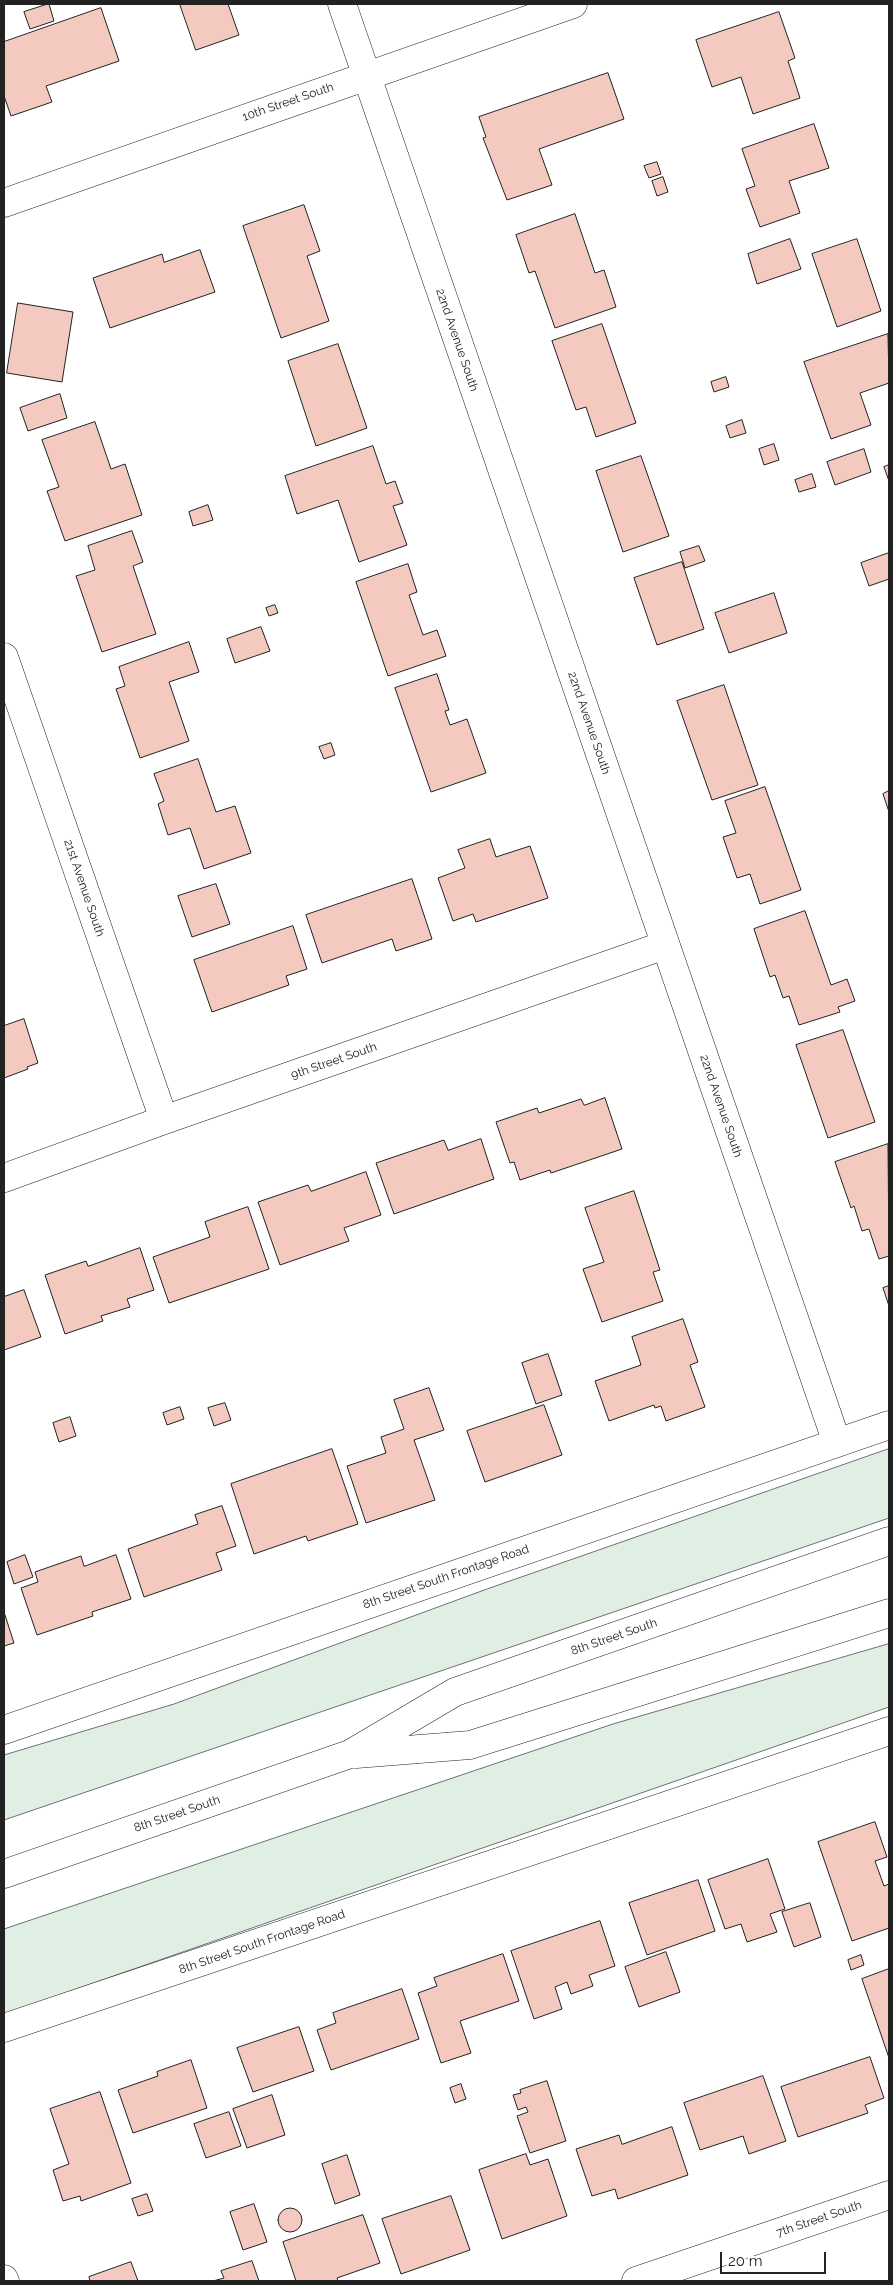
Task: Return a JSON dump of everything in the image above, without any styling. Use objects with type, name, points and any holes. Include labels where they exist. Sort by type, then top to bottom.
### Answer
[{"type":"street","name":"22nd Avenue South","points":[[342,4],[837,1443]]},
{"type":"street","name":"10th Street South","points":[[4,202],[573,4]]},
{"type":"street","name":"21st Avenue South","points":[[4,657],[164,1120]]},
{"type":"street","name":"9th Street South","points":[[4,1178],[164,1120],[665,945]]},
{"type":"street","name":"8th Street South Frontage Road","points":[[4,1730],[889,1425]]},
{"type":"street","name":"8th Street South","points":[[4,1874],[350,1754],[456,1692],[889,1541]]},
{"type":"street","name":"8th Street South","points":[[350,1754],[470,1745],[889,1613]]},
{"type":"street","name":"8th Street South Frontage Road","points":[[4,2028],[889,1731]]},
{"type":"street","name":"7th Street South","points":[[636,2281],[889,2195]]},
{"type":"green space","points":[[889,1449],[889,1518],[4,1820],[4,1755],[174,1704],[487,1589]]},
{"type":"green space","points":[[889,1644],[889,1707],[4,2014],[4,1929],[613,1724]]},
{"type":"building","points":[[49,4],[54,21],[30,29],[24,12]]},
{"type":"building","points":[[180,4],[228,4],[239,35],[196,50]]},
{"type":"building","points":[[101,8],[119,61],[46,86],[52,102],[11,116],[4,96],[4,42]]},
{"type":"building","points":[[779,12],[795,58],[788,61],[800,98],[753,114],[741,77],[712,87],[696,40]]},
{"type":"building","points":[[608,73],[624,119],[539,149],[552,185],[507,200],[483,138],[486,137],[479,117]]},
{"type":"building","points":[[814,124],[829,168],[789,181],[800,213],[760,227],[746,189],[755,186],[742,149]]},
{"type":"building","points":[[657,162],[661,174],[649,178],[644,166]]},
{"type":"building","points":[[663,177],[668,192],[657,196],[652,181]]},
{"type":"building","points":[[304,205],[320,251],[307,256],[329,321],[281,338],[243,226]]},
{"type":"building","points":[[575,214],[595,273],[604,270],[616,307],[555,328],[535,271],[529,273],[516,235]]},
{"type":"building","points":[[790,239],[801,269],[757,284],[748,254]]},
{"type":"building","points":[[857,239],[881,311],[837,327],[812,254]]},
{"type":"building","points":[[200,250],[215,292],[110,328],[93,278],[162,254],[164,262]]},
{"type":"building","points":[[18,303],[73,312],[62,382],[7,373]]},
{"type":"building","points":[[602,324],[636,423],[596,437],[586,407],[576,410],[552,341]]},
{"type":"building","points":[[888,334],[889,383],[860,393],[871,425],[831,439],[804,362]]},
{"type":"building","points":[[338,344],[367,428],[316,446],[288,361]]},
{"type":"building","points":[[726,377],[729,387],[714,392],[711,382]]},
{"type":"building","points":[[60,394],[67,418],[28,431],[20,408]]},
{"type":"building","points":[[742,420],[746,433],[730,438],[726,426]]},
{"type":"building","points":[[95,422],[111,469],[125,464],[142,515],[65,541],[47,491],[59,487],[42,440]]},
{"type":"building","points":[[774,444],[779,460],[764,465],[759,449]]},
{"type":"building","points":[[373,446],[386,484],[395,481],[403,503],[393,506],[407,545],[359,562],[338,500],[297,514],[285,476]]},
{"type":"building","points":[[864,449],[871,472],[835,485],[827,462]]},
{"type":"building","points":[[641,456],[669,536],[623,552],[596,471]]},
{"type":"building","points":[[889,465],[889,481],[884,467]]},
{"type":"building","points":[[812,474],[816,487],[799,492],[795,480]]},
{"type":"building","points":[[208,505],[213,520],[193,526],[189,512]]},
{"type":"building","points":[[132,531],[143,562],[133,566],[156,634],[102,652],[76,576],[95,570],[88,546]]},
{"type":"building","points":[[699,546],[705,561],[685,568],[680,552]]},
{"type":"building","points":[[889,553],[889,579],[869,586],[861,563]]},
{"type":"building","points":[[682,562],[704,629],[657,645],[634,578]]},
{"type":"building","points":[[408,564],[417,592],[409,595],[423,635],[437,630],[446,656],[388,676],[356,582]]},
{"type":"building","points":[[774,593],[787,633],[729,653],[715,613]]},
{"type":"building","points":[[275,605],[278,613],[269,616],[266,608]]},
{"type":"building","points":[[261,627],[270,651],[235,663],[227,639]]},
{"type":"building","points":[[189,642],[199,672],[169,682],[189,741],[140,758],[116,689],[125,686],[119,667]]},
{"type":"building","points":[[437,674],[449,710],[445,711],[450,725],[467,719],[486,773],[431,792],[395,688]]},
{"type":"building","points":[[724,685],[758,785],[712,800],[677,701]]},
{"type":"building","points":[[331,743],[335,755],[324,759],[319,747]]},
{"type":"building","points":[[198,759],[216,812],[235,806],[251,853],[204,869],[190,828],[168,835],[158,804],[164,801],[154,774]]},
{"type":"building","points":[[765,787],[801,890],[760,904],[750,874],[737,878],[723,837],[736,833],[725,801]]},
{"type":"building","points":[[889,791],[889,812],[883,794]]},
{"type":"building","points":[[490,839],[496,857],[530,846],[548,898],[476,922],[473,914],[453,921],[438,878],[465,868],[458,850]]},
{"type":"building","points":[[412,879],[432,939],[396,951],[392,939],[322,963],[306,915]]},
{"type":"building","points":[[216,884],[230,924],[192,937],[178,896]]},
{"type":"building","points":[[805,911],[831,985],[847,979],[855,1001],[838,1007],[840,1012],[799,1025],[789,996],[783,998],[775,975],[770,977],[754,929]]},
{"type":"building","points":[[293,926],[307,969],[286,976],[289,985],[212,1012],[194,960]]},
{"type":"building","points":[[24,1019],[38,1063],[4,1078],[4,1026]]},
{"type":"building","points":[[843,1030],[875,1122],[828,1138],[796,1045]]},
{"type":"building","points":[[605,1098],[622,1149],[551,1173],[550,1170],[520,1180],[514,1162],[510,1163],[496,1122],[537,1108],[539,1113],[581,1099],[584,1105]]},
{"type":"building","points":[[481,1139],[494,1179],[394,1214],[376,1163],[444,1140],[448,1150]]},
{"type":"building","points":[[888,1144],[889,1256],[879,1259],[869,1229],[862,1231],[854,1206],[851,1208],[835,1162]]},
{"type":"building","points":[[366,1172],[381,1215],[344,1228],[349,1241],[280,1265],[258,1202],[308,1185],[311,1191]]},
{"type":"building","points":[[634,1191],[660,1270],[653,1272],[663,1301],[602,1322],[583,1269],[604,1262],[585,1208]]},
{"type":"building","points":[[248,1207],[269,1269],[169,1303],[153,1257],[210,1237],[205,1222]]},
{"type":"building","points":[[140,1248],[154,1290],[127,1299],[130,1307],[101,1316],[103,1321],[65,1334],[45,1275],[86,1261],[88,1266]]},
{"type":"building","points":[[889,1286],[889,1306],[883,1288]]},
{"type":"building","points":[[24,1290],[41,1337],[4,1350],[4,1297]]},
{"type":"building","points":[[683,1319],[698,1362],[690,1365],[705,1407],[666,1421],[661,1406],[655,1408],[654,1405],[609,1421],[595,1381],[641,1365],[632,1337]]},
{"type":"building","points":[[548,1354],[562,1395],[536,1404],[522,1363]]},
{"type":"building","points":[[429,1388],[444,1430],[414,1440],[435,1500],[366,1523],[347,1466],[386,1453],[381,1437],[404,1429],[394,1400]]},
{"type":"building","points":[[225,1403],[231,1420],[214,1426],[208,1408]]},
{"type":"building","points":[[544,1405],[562,1455],[485,1482],[467,1431]]},
{"type":"building","points":[[180,1407],[184,1419],[167,1425],[163,1413]]},
{"type":"building","points":[[70,1417],[76,1436],[59,1442],[53,1423]]},
{"type":"building","points":[[332,1449],[358,1524],[308,1541],[306,1536],[254,1554],[231,1484]]},
{"type":"building","points":[[222,1506],[236,1546],[216,1553],[222,1570],[144,1597],[128,1549],[198,1524],[195,1515]]},
{"type":"building","points":[[25,1555],[33,1577],[14,1584],[7,1562]]},
{"type":"building","points":[[116,1555],[131,1599],[92,1612],[93,1616],[37,1635],[21,1588],[38,1582],[35,1572],[81,1556],[84,1566]]},
{"type":"building","points":[[4,1612],[14,1643],[4,1646]]},
{"type":"building","points":[[875,1822],[887,1857],[875,1861],[884,1886],[889,1884],[889,1928],[852,1941],[818,1842]]},
{"type":"building","points":[[768,1859],[785,1909],[770,1914],[777,1932],[747,1942],[741,1924],[725,1929],[708,1880]]},
{"type":"building","points":[[698,1880],[715,1931],[647,1955],[629,1903]]},
{"type":"building","points":[[810,1903],[821,1937],[794,1947],[782,1912]]},
{"type":"building","points":[[600,1921],[615,1966],[589,1975],[593,1986],[571,1994],[567,1982],[555,1987],[562,2009],[534,2019],[511,1951]]},
{"type":"building","points":[[666,1952],[680,1992],[639,2007],[625,1967]]},
{"type":"building","points":[[503,1954],[519,2001],[460,2021],[471,2053],[441,2063],[418,1993],[437,1986],[434,1978]]},
{"type":"building","points":[[861,1955],[864,1965],[851,1970],[848,1960]]},
{"type":"building","points":[[889,1969],[889,2058],[862,1979]]},
{"type":"building","points":[[402,1989],[419,2039],[331,2070],[317,2030],[336,2023],[333,2013]]},
{"type":"building","points":[[299,2027],[314,2071],[253,2092],[237,2048]]},
{"type":"building","points":[[870,2057],[884,2098],[865,2105],[868,2113],[798,2137],[781,2087]]},
{"type":"building","points":[[191,2060],[207,2108],[133,2133],[118,2090],[158,2076],[157,2072]]},
{"type":"building","points":[[763,2076],[786,2141],[749,2154],[743,2136],[700,2150],[684,2103]]},
{"type":"building","points":[[547,2081],[566,2141],[530,2153],[517,2116],[528,2112],[526,2107],[518,2110],[513,2095],[521,2093],[520,2090]]},
{"type":"building","points":[[461,2084],[466,2099],[455,2103],[450,2088]]},
{"type":"building","points":[[100,2092],[131,2183],[81,2201],[80,2196],[63,2201],[53,2170],[69,2164],[50,2109]]},
{"type":"building","points":[[272,2095],[285,2135],[247,2148],[233,2109]]},
{"type":"building","points":[[229,2112],[241,2146],[206,2158],[194,2124]]},
{"type":"building","points":[[672,2127],[688,2175],[618,2199],[615,2189],[592,2196],[576,2149],[619,2135],[622,2144]]},
{"type":"building","points":[[526,2154],[530,2165],[548,2159],[567,2216],[502,2239],[479,2170]]},
{"type":"building","points":[[347,2155],[360,2195],[335,2204],[322,2164]]},
{"type":"building","points":[[147,2194],[153,2211],[138,2216],[132,2199]]},
{"type":"building","points":[[451,2196],[470,2250],[401,2274],[382,2219]]},
{"type":"building","points":[[254,2204],[267,2242],[243,2250],[230,2212]]},
{"type":"building","points":[[290,2208],[298,2212],[302,2220],[298,2228],[290,2232],[282,2228],[278,2220],[282,2212]]},
{"type":"building","points":[[363,2215],[380,2263],[337,2278],[338,2281],[296,2281],[283,2242]]},
{"type":"building","points":[[252,2261],[259,2281],[213,2281],[224,2278],[221,2271]]},
{"type":"building","points":[[131,2262],[138,2281],[90,2281],[89,2277]]}]
